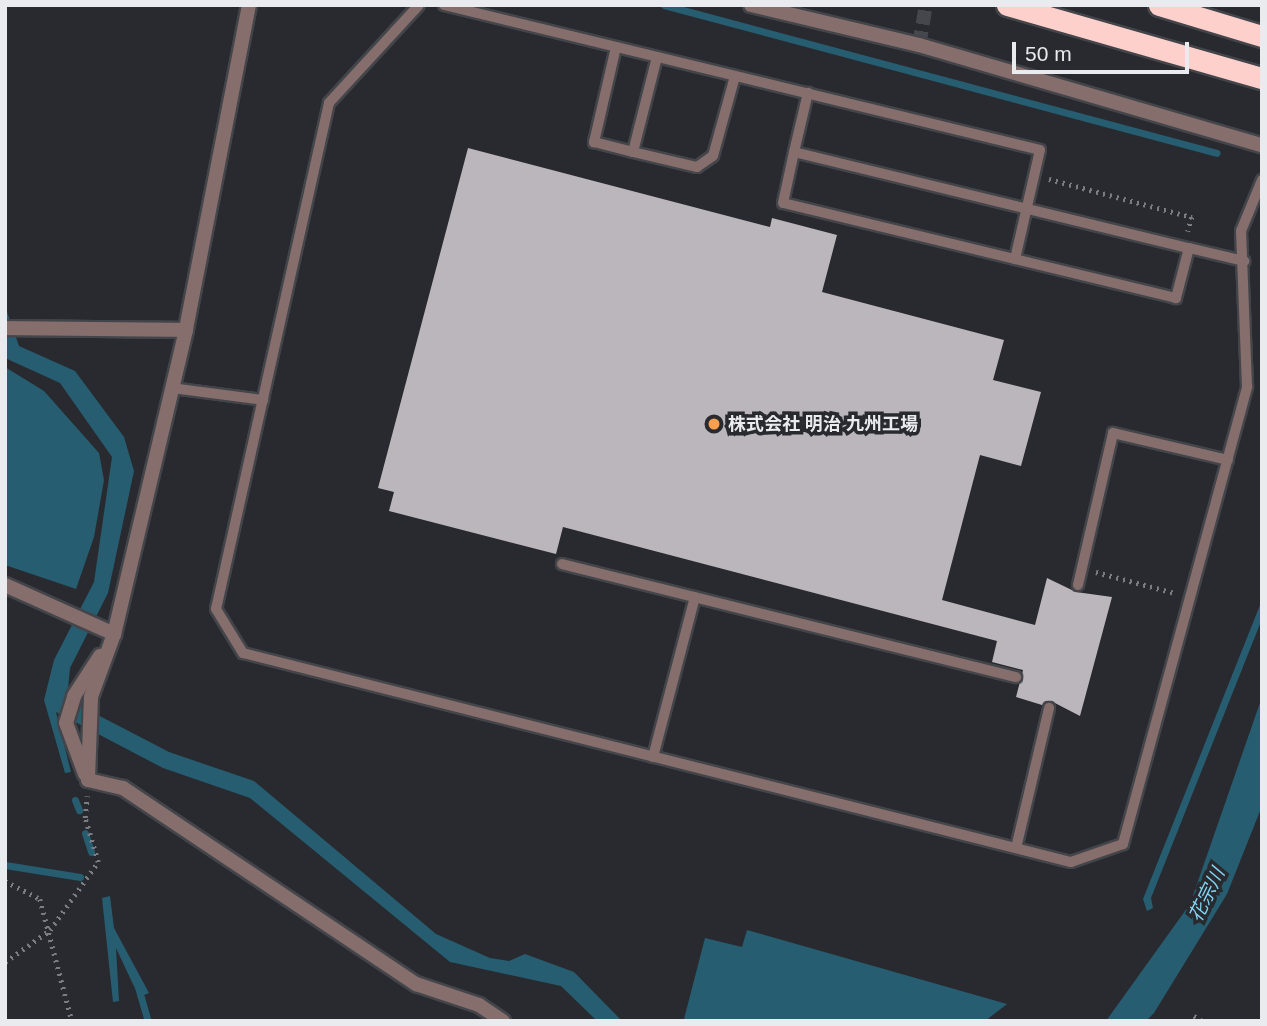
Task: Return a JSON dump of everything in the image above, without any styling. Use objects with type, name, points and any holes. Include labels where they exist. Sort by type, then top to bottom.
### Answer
[{"type":"highway","points":[[1007,5],[1262,78]]},
{"type":"highway","points":[[1159,5],[1262,36]]},
{"type":"street","points":[[88,780],[91,697],[114,634],[186,330],[249,5]]},
{"type":"street","points":[[751,5],[919,45],[1262,145]]},
{"type":"street","points":[[10,328],[186,330]]},
{"type":"street","points":[[5,585],[114,634]]},
{"type":"street","points":[[88,780],[66,723],[74,695],[114,634]]},
{"type":"street","points":[[88,780],[123,788],[416,984],[479,1005],[503,1021]]},
{"type":"lane","points":[[419,5],[329,103],[216,609],[243,653],[1071,862],[1124,844],[1247,387],[1241,231],[1262,180]]},
{"type":"lane","points":[[444,5],[1040,150],[1015,259]]},
{"type":"lane","points":[[616,47],[594,142],[633,152],[697,167],[713,156],[735,76]]},
{"type":"lane","points":[[633,152],[657,57]]},
{"type":"lane","points":[[808,93],[783,203],[1176,298],[1186,247]]},
{"type":"lane","points":[[794,152],[1244,261]]},
{"type":"lane","points":[[172,388],[262,400]]},
{"type":"lane","points":[[1078,585],[1113,433],[1228,460]]},
{"type":"lane","points":[[562,564],[1016,677]]},
{"type":"lane","points":[[653,757],[695,597]]},
{"type":"lane","points":[[1016,848],[1049,708]]},
{"type":"path","points":[[1034,175],[1192,217],[1186,247]]},
{"type":"path","points":[[1082,568],[1191,597]]},
{"type":"path","points":[[5,962],[50,930],[98,862],[85,818],[88,780]]},
{"type":"path","points":[[5,881],[40,899],[72,1021]]},
{"type":"path","points":[[1194,1016],[1202,1021]]},
{"type":"water","points":[[5,306],[19,346],[75,371],[124,437],[134,471],[108,593],[70,668],[67,699],[169,752],[254,781],[436,934],[490,958],[509,961],[525,954],[574,972],[622,1021],[597,1021],[561,986],[450,962],[250,798],[163,768],[56,712],[71,772],[65,773],[44,700],[54,660],[94,582],[112,457],[60,383],[5,358]]},
{"type":"water","points":[[5,367],[44,391],[99,453],[104,480],[94,537],[76,589],[5,565]]},
{"type":"water","points":[[1262,600],[1262,619],[1151,898],[1153,908],[1147,911],[1143,899]]},
{"type":"water","name":"花宗川","points":[[1262,697],[1262,806],[1227,894],[1154,1013],[1146,1021],[1106,1021],[1190,904]]},
{"type":"water","points":[[110,896],[114,928],[149,993],[139,997],[116,948],[119,1001],[113,1002],[102,898]]},
{"type":"water","points":[[747,930],[1007,1004],[985,1021],[684,1019],[705,938],[742,947]]},
{"type":"building","name":"株式会社 明治 九州工場","points":[[468,148],[770,227],[772,218],[837,235],[822,292],[1004,340],[993,380],[1041,392],[1021,466],[980,455],[942,600],[1035,625],[1047,578],[1076,592],[1112,597],[1080,716],[1051,701],[1042,705],[1016,697],[1023,670],[992,662],[997,641],[563,527],[556,554],[389,511],[394,492],[378,488]]},
{"type":"waterway","points":[[664,5],[1217,153]]},
{"type":"waterway","points":[[75,800],[79,810]]},
{"type":"waterway","points":[[85,833],[91,852]]},
{"type":"waterway","points":[[5,865],[80,877]]},
{"type":"waterway","points":[[138,987],[148,1021]]},
{"type":"tunnel","points":[[919,45],[926,5]]},
{"type":"place","name":"株式会社 明治 九州工場","points":[[714,424]]}]
